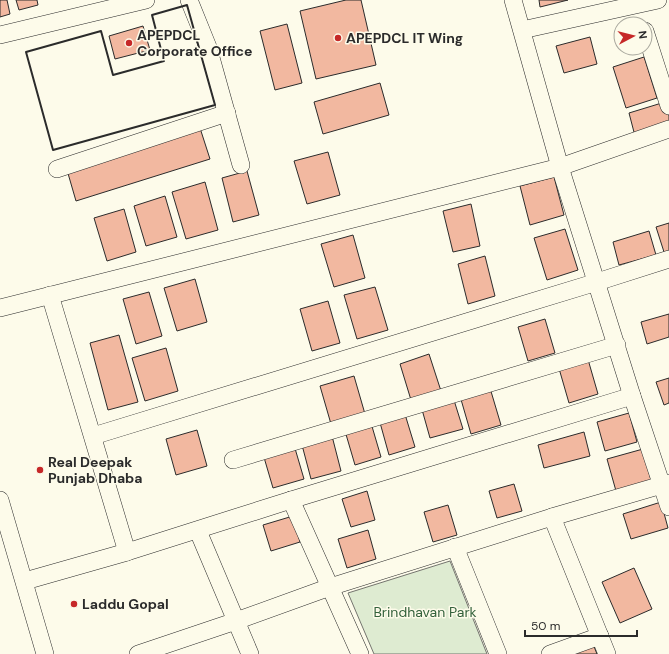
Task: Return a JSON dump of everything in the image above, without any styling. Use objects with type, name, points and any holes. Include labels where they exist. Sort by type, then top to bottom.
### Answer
[{"type":"street","points":[[189,0],[208,47],[241,165]]},
{"type":"street","points":[[513,0],[560,166],[632,396],[665,484],[669,507]]},
{"type":"street","points":[[522,30],[658,0]]},
{"type":"street","points":[[0,35],[140,1]]},
{"type":"street","points":[[637,5],[640,16]]},
{"type":"street","points":[[653,56],[669,106]]},
{"type":"street","points":[[57,169],[227,113]]},
{"type":"street","points":[[0,308],[560,166],[669,129]]},
{"type":"street","points":[[93,436],[669,259]]},
{"type":"street","points":[[50,295],[127,552]]},
{"type":"street","points":[[233,460],[617,346]]},
{"type":"street","points":[[24,581],[198,531],[291,500],[632,396]]},
{"type":"street","points":[[147,652],[236,622],[330,587],[552,517],[665,484]]},
{"type":"street","points":[[0,500],[46,654]]},
{"type":"street","points":[[291,500],[360,654]]},
{"type":"street","points":[[552,517],[607,654]]},
{"type":"street","points":[[198,531],[250,654]]},
{"type":"street","points":[[455,547],[498,654]]},
{"type":"street","points":[[550,654],[600,636]]},
{"type":"green space","name":"Brindhavan Park","points":[[450,561],[487,654],[374,654],[348,593]]},
{"type":"building","points":[[0,0],[7,0],[10,14],[0,17]]},
{"type":"building","points":[[16,0],[37,0],[38,5],[19,10]]},
{"type":"building","name":"APEPDCL IT Wing","points":[[346,0],[361,0],[376,65],[316,79],[300,11]]},
{"type":"building","points":[[539,0],[568,0],[540,7]]},
{"type":"building","points":[[287,24],[302,83],[275,90],[260,31]]},
{"type":"building","name":"APEPDCL Corporate Office","points":[[143,26],[150,50],[115,59],[109,36]]},
{"type":"building","points":[[590,37],[597,64],[564,73],[556,46]]},
{"type":"building","points":[[644,57],[657,98],[626,108],[613,67]]},
{"type":"building","points":[[380,83],[389,115],[323,134],[314,102]]},
{"type":"building","points":[[665,102],[669,116],[669,126],[635,136],[629,113]]},
{"type":"building","points":[[200,128],[210,159],[76,201],[67,170]]},
{"type":"building","points":[[328,152],[340,195],[307,204],[294,161]]},
{"type":"building","points":[[247,171],[259,215],[233,222],[222,178]]},
{"type":"building","points":[[554,177],[564,215],[530,225],[520,186]]},
{"type":"building","points":[[205,182],[218,230],[186,239],[172,192]]},
{"type":"building","points":[[165,196],[177,237],[146,246],[134,206]]},
{"type":"building","points":[[471,204],[480,246],[453,252],[443,211]]},
{"type":"building","points":[[124,209],[136,252],[107,261],[94,218]]},
{"type":"building","points":[[669,223],[669,251],[664,252],[656,227]]},
{"type":"building","points":[[565,229],[578,270],[547,280],[534,238]]},
{"type":"building","points":[[649,231],[656,255],[619,265],[613,242]]},
{"type":"building","points":[[353,235],[365,278],[334,287],[321,244]]},
{"type":"building","points":[[485,256],[495,296],[468,304],[458,264]]},
{"type":"building","points":[[195,279],[207,322],[177,331],[164,288]]},
{"type":"building","points":[[375,287],[388,330],[357,339],[344,295]]},
{"type":"building","points":[[149,292],[162,336],[136,344],[123,299]]},
{"type":"building","points":[[328,301],[340,343],[312,351],[300,309]]},
{"type":"building","points":[[669,314],[669,337],[647,344],[641,322]]},
{"type":"building","points":[[545,319],[555,353],[528,361],[518,327]]},
{"type":"building","points":[[119,335],[138,402],[108,410],[90,343]]},
{"type":"building","points":[[166,348],[178,391],[145,401],[132,358]]},
{"type":"building","points":[[429,354],[441,391],[411,400],[400,364]]},
{"type":"building","points":[[587,356],[598,394],[569,403],[558,365]]},
{"type":"building","points":[[354,376],[365,414],[331,424],[320,386]]},
{"type":"building","points":[[669,378],[669,403],[664,405],[656,382]]},
{"type":"building","points":[[490,388],[501,425],[471,434],[460,396]]},
{"type":"building","points":[[453,397],[463,429],[430,438],[421,406]]},
{"type":"building","points":[[404,411],[415,447],[389,455],[379,419]]},
{"type":"building","points":[[629,413],[637,442],[605,451],[597,422]]},
{"type":"building","points":[[371,423],[381,457],[355,465],[345,431]]},
{"type":"building","points":[[197,430],[207,466],[176,475],[166,439]]},
{"type":"building","points":[[584,432],[590,456],[544,468],[538,445]]},
{"type":"building","points":[[332,436],[341,471],[311,479],[302,445]]},
{"type":"building","points":[[294,445],[304,479],[273,488],[263,454]]},
{"type":"building","points":[[643,449],[651,480],[616,491],[607,459]]},
{"type":"building","points":[[514,484],[522,511],[497,518],[489,491]]},
{"type":"building","points":[[367,491],[375,520],[351,527],[342,499]]},
{"type":"building","points":[[661,502],[668,528],[631,539],[623,514]]},
{"type":"building","points":[[448,505],[457,535],[433,542],[424,512]]},
{"type":"building","points":[[293,516],[300,542],[271,551],[263,525]]},
{"type":"building","points":[[368,530],[376,559],[347,568],[338,539]]},
{"type":"building","points":[[634,568],[652,609],[620,623],[602,582]]},
{"type":"building","points":[[593,644],[597,654],[568,654]]},
{"type":"wall","points":[[187,5],[215,105],[53,150],[26,52],[101,31],[113,75],[164,61],[152,15],[187,5]]},
{"type":"place","name":"APEPDCL IT Wing","points":[[338,38]]},
{"type":"place","name":"APEPDCL Corporate Office","points":[[129,43]]},
{"type":"place","name":"Real Deepak Punjab Dhaba","points":[[40,470]]},
{"type":"place","name":"Laddu Gopal","points":[[74,604]]}]
